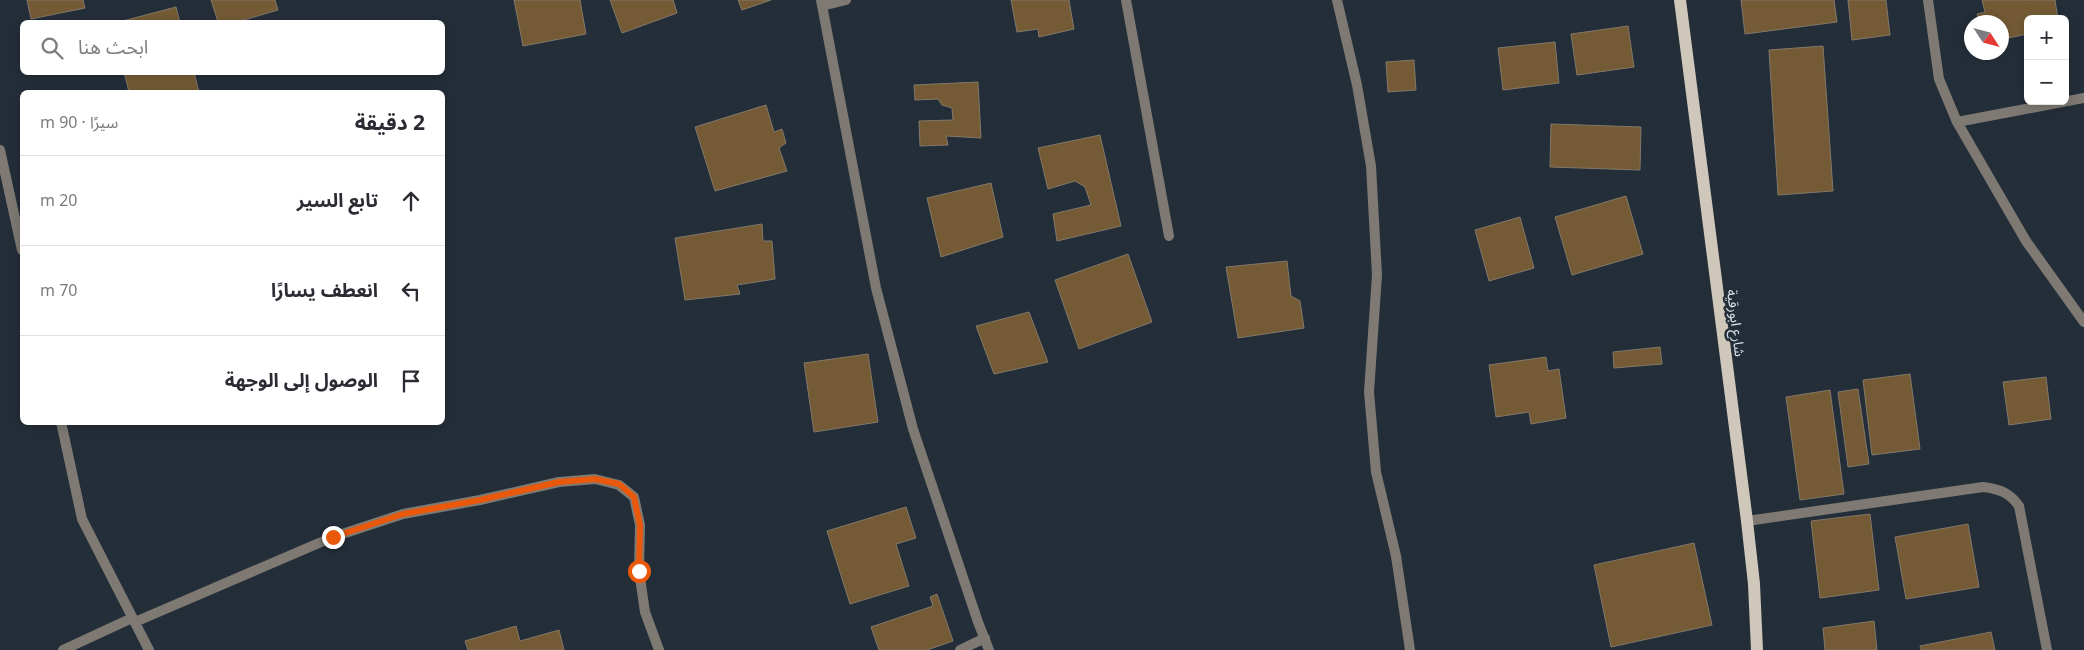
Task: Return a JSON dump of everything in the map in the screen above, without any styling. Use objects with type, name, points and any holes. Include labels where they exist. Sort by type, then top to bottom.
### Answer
[{"type":"main road","name":"شارع ابورقية","points":[[1680,0],[1747,521],[1754,584],[1757,650]]},
{"type":"street","points":[[846,0],[821,3],[878,298],[913,429],[989,650]]},
{"type":"street","points":[[1126,0],[1169,236]]},
{"type":"street","points":[[1337,0],[1357,86],[1371,166],[1377,275],[1369,392],[1376,472],[1396,556],[1410,650]]},
{"type":"street","points":[[1928,0],[1939,79],[1957,122],[2026,241],[2084,322]]},
{"type":"street","points":[[1957,122],[2084,98]]},
{"type":"street","points":[[0,150],[20,241]]},
{"type":"street","points":[[62,425],[82,519],[149,650]]},
{"type":"street","points":[[63,650],[333,537],[403,514],[480,500],[559,482],[595,479],[619,484],[634,497],[640,525],[639,571],[645,612],[659,650]]},
{"type":"street","points":[[1747,521],[1983,487],[2007,493],[2018,506],[2048,650]]},
{"type":"street","points":[[960,650],[985,638]]},
{"type":"building","points":[[27,0],[83,0],[85,8],[31,19]]},
{"type":"building","points":[[211,0],[275,0],[278,10],[244,20],[217,20]]},
{"type":"building","points":[[514,0],[580,0],[586,34],[523,46]]},
{"type":"building","points":[[610,0],[673,0],[677,13],[622,33]]},
{"type":"building","points":[[738,0],[771,0],[742,10]]},
{"type":"building","points":[[1011,0],[1069,0],[1074,29],[1039,37],[1038,29],[1017,32]]},
{"type":"building","points":[[1741,0],[1834,0],[1837,22],[1745,34]]},
{"type":"building","points":[[1848,0],[1886,0],[1890,35],[1852,40]]},
{"type":"building","points":[[1982,0],[2055,0],[2057,15],[2024,15],[2024,35],[2009,38],[2009,15],[1977,15],[1985,12]]},
{"type":"building","points":[[176,7],[179,20],[127,20]]},
{"type":"building","points":[[1628,26],[1634,67],[1577,75],[1571,34]]},
{"type":"building","points":[[1555,42],[1559,83],[1503,90],[1498,48]]},
{"type":"building","points":[[1823,46],[1833,191],[1778,195],[1769,50]]},
{"type":"building","points":[[1414,60],[1416,90],[1388,92],[1386,62]]},
{"type":"building","points":[[125,75],[195,75],[198,90],[128,90]]},
{"type":"building","points":[[978,82],[981,138],[946,136],[948,145],[920,146],[919,121],[953,120],[952,108],[942,105],[938,99],[915,100],[914,85]]},
{"type":"building","points":[[766,105],[774,132],[782,129],[786,143],[779,148],[787,171],[715,191],[695,127]]},
{"type":"building","points":[[1551,124],[1641,127],[1640,170],[1550,167]]},
{"type":"building","points":[[1100,135],[1121,226],[1057,241],[1053,214],[1091,205],[1085,187],[1075,181],[1048,189],[1038,148]]},
{"type":"building","points":[[991,183],[1003,237],[941,257],[927,198]]},
{"type":"building","points":[[1626,196],[1643,254],[1572,275],[1555,217]]},
{"type":"building","points":[[1520,217],[1534,268],[1489,281],[1475,230]]},
{"type":"building","points":[[762,224],[763,241],[772,241],[775,279],[737,285],[740,294],[685,300],[675,238]]},
{"type":"building","points":[[1128,254],[1152,322],[1079,349],[1055,280]]},
{"type":"building","points":[[1287,261],[1291,296],[1300,301],[1304,328],[1238,338],[1226,267]]},
{"type":"building","points":[[1029,312],[1048,362],[994,374],[976,326]]},
{"type":"building","points":[[1660,347],[1662,364],[1614,368],[1613,352]]},
{"type":"building","points":[[868,354],[878,422],[814,432],[804,363]]},
{"type":"building","points":[[1546,357],[1548,371],[1559,369],[1566,418],[1531,424],[1529,412],[1496,417],[1489,365]]},
{"type":"building","points":[[1910,374],[1920,449],[1872,455],[1863,380]]},
{"type":"building","points":[[2046,377],[2051,419],[2009,425],[2003,382]]},
{"type":"building","points":[[1858,389],[1869,464],[1848,467],[1838,392]]},
{"type":"building","points":[[1830,390],[1844,494],[1800,500],[1786,397]]},
{"type":"building","points":[[906,507],[916,538],[896,544],[909,586],[850,604],[827,531]]},
{"type":"building","points":[[1870,514],[1879,590],[1820,598],[1811,521]]},
{"type":"building","points":[[1968,524],[1979,587],[1906,599],[1895,537]]},
{"type":"building","points":[[1694,543],[1712,625],[1611,647],[1594,565]]},
{"type":"building","points":[[937,594],[953,641],[927,650],[879,650],[871,627],[933,606],[930,597]]},
{"type":"building","points":[[1874,621],[1877,650],[1825,650],[1823,628]]},
{"type":"building","points":[[516,626],[520,641],[559,630],[564,650],[468,650],[465,641]]},
{"type":"building","points":[[1991,632],[1995,650],[1921,650],[1920,646]]},
{"type":"route","points":[[333,537],[403,514],[480,500],[559,482],[595,479],[619,484],[634,497],[640,525],[639,571]]}]
